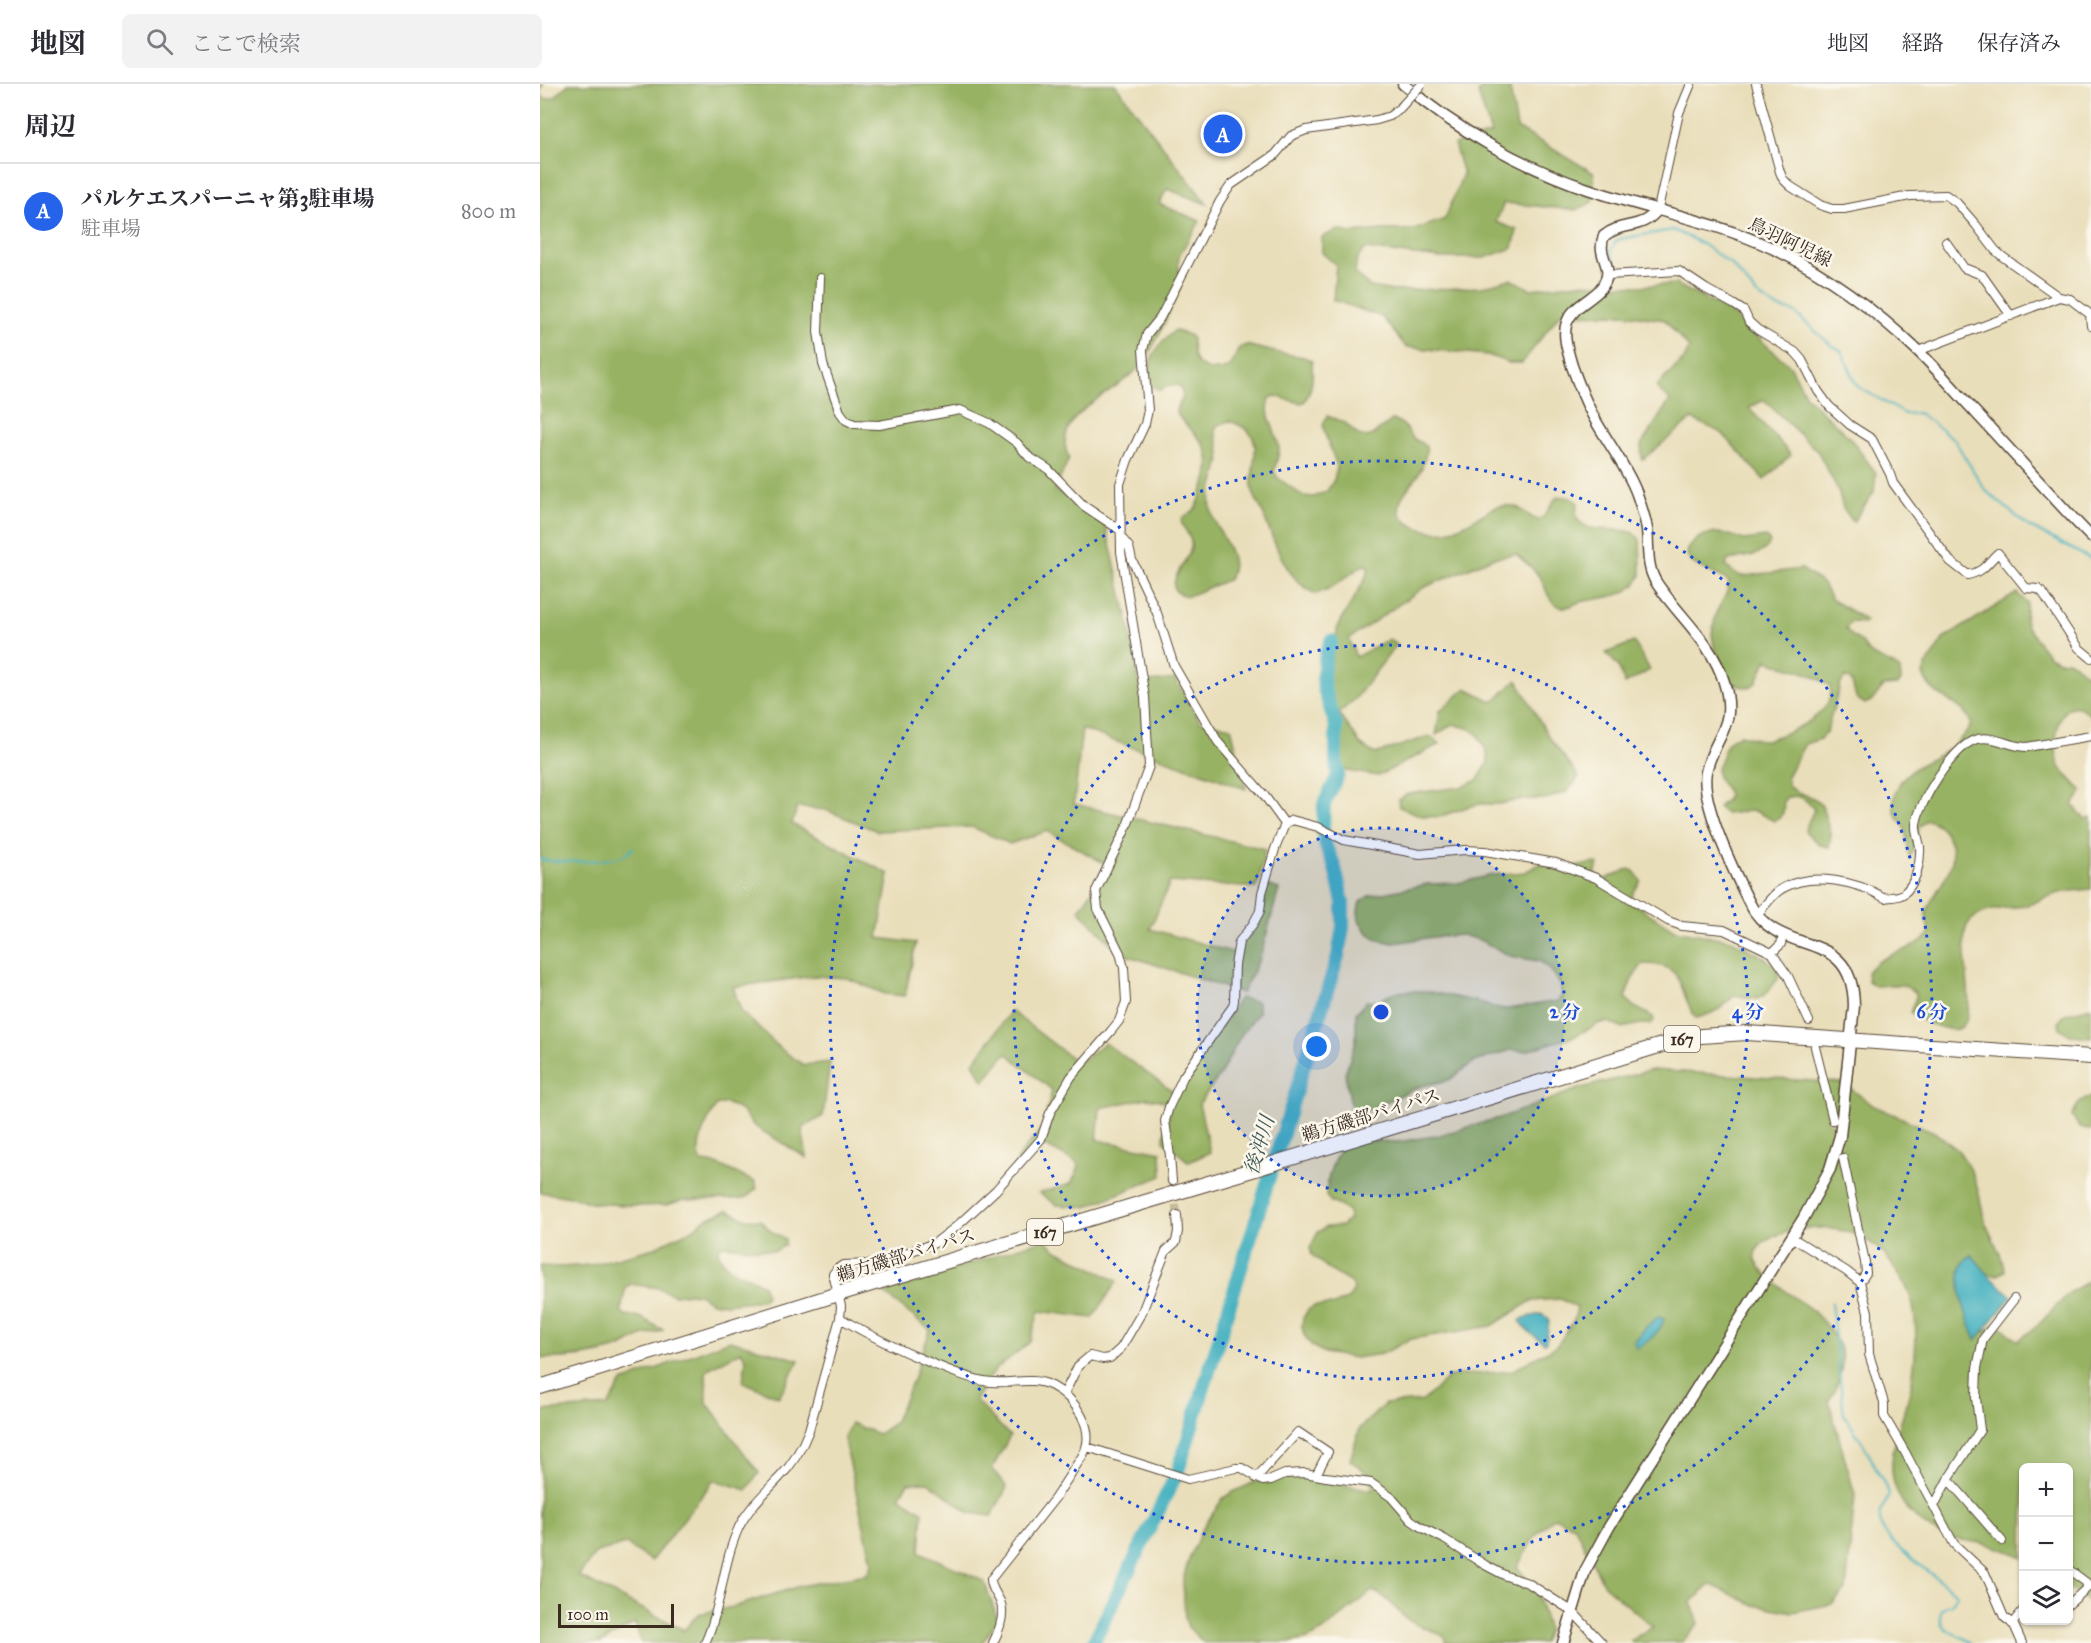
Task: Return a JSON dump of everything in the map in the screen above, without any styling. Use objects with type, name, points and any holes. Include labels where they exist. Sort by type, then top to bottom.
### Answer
[{"type":"highway","name":"鵜方磯部バイパス","points":[[540,1387],[838,1294],[1675,1041],[1701,1036],[1747,1033],[2091,1057]]},
{"type":"street","name":"鳥羽阿児線","points":[[1403,84],[1456,123],[1497,148],[1550,174],[1588,189],[1743,236],[1773,248],[1809,267],[1866,305],[1918,351],[2091,537]]},
{"type":"street","points":[[705,1643],[714,1619],[739,1527],[751,1508],[781,1477],[802,1448],[809,1430],[840,1318],[838,1294],[833,1280],[837,1269],[843,1265],[873,1264],[935,1243],[996,1190],[1041,1138],[1050,1113],[1071,1077],[1119,1021],[1126,1002],[1124,968],[1120,953],[1098,909],[1096,891],[1100,878],[1127,826],[1149,766],[1145,697],[1121,552],[1120,484],[1128,460],[1145,424],[1148,410],[1143,350],[1147,334],[1165,309],[1220,201],[1232,185],[1275,155],[1291,136],[1306,130],[1377,120],[1389,116],[1400,108],[1422,84]]},
{"type":"street","points":[[1563,1643],[1585,1571],[1609,1527],[1791,1238],[1830,1169],[1842,1123],[1854,1006],[1854,987],[1844,964],[1824,950],[1783,935],[1757,915],[1723,847],[1705,787],[1709,762],[1726,725],[1729,712],[1725,685],[1720,670],[1706,645],[1655,581],[1648,558],[1647,531],[1643,511],[1636,492],[1581,392],[1569,355],[1565,330],[1568,320],[1581,303],[1602,288],[1608,275],[1601,248],[1604,236],[1616,229],[1643,223],[1658,209],[1679,113],[1691,84]]},
{"type":"street","points":[[1756,84],[1780,172],[1783,180],[1790,186],[1820,205],[1832,209],[1844,209],[1910,196],[1946,195],[1970,217],[1995,250],[2059,297],[2070,299],[2090,315],[2091,326]]},
{"type":"street","points":[[1946,242],[1964,268],[1982,275],[2011,316]]},
{"type":"street","points":[[1608,275],[1679,271],[1733,304],[1743,311],[1749,322],[1758,330],[1795,352],[1829,406],[1850,426],[1872,439],[1893,483],[1950,561],[1968,575],[1978,573],[1998,554],[2026,588],[2038,589],[2043,593],[2079,648],[2091,658]]},
{"type":"street","points":[[820,278],[818,332],[823,364],[840,412],[846,420],[854,424],[879,424],[960,410],[989,423],[1017,443],[1029,457],[1048,469],[1084,506],[1121,534],[1129,547],[1132,560],[1156,614],[1174,666],[1218,742],[1264,795],[1285,824]]},
{"type":"street","points":[[1918,351],[2059,297]]},
{"type":"street","points":[[1757,915],[1783,888],[1801,881],[1844,880],[1886,898],[1903,895],[1918,867],[1920,847],[1916,827],[1923,803],[1953,758],[1968,742],[1988,738],[2027,747],[2091,736]]},
{"type":"street","points":[[1172,1181],[1165,1121],[1169,1107],[1183,1077],[1233,1006],[1235,965],[1239,942],[1260,911],[1262,894],[1275,849],[1285,824],[1292,820],[1300,821],[1344,840],[1420,854],[1485,850],[1556,863],[1596,878],[1668,921],[1682,926],[1724,930],[1772,953],[1788,976],[1809,1021]]},
{"type":"street","points":[[1772,953],[1781,944],[1783,935]]},
{"type":"street","points":[[1815,1047],[1833,1120]]},
{"type":"street","points":[[1843,1158],[1865,1262],[1866,1273],[1860,1282]]},
{"type":"street","points":[[1065,1394],[1083,1360],[1090,1356],[1110,1358],[1121,1348],[1142,1312],[1166,1251],[1176,1242],[1177,1215]]},
{"type":"street","points":[[1791,1238],[1860,1282],[1868,1312],[1869,1354],[1884,1403],[1884,1416],[1954,1544],[1985,1573],[2004,1617],[2012,1624],[2022,1643]]},
{"type":"street","points":[[1934,1506],[1948,1479],[1980,1430],[1976,1378],[1983,1339],[2014,1299]]},
{"type":"street","points":[[840,1318],[894,1348],[963,1375],[1000,1384],[1027,1380],[1042,1382],[1065,1394],[1079,1410],[1083,1419],[1087,1447],[1055,1498],[992,1576],[991,1584],[1001,1603],[1002,1610],[998,1632],[993,1643]]},
{"type":"street","points":[[1256,1478],[1298,1432],[1328,1452],[1316,1475]]},
{"type":"street","points":[[1087,1447],[1188,1479],[1242,1468],[1263,1480],[1271,1480],[1285,1474],[1305,1473],[1371,1483],[1391,1497],[1411,1520],[1431,1533],[1506,1576],[1528,1583],[1572,1611],[1602,1643]]},
{"type":"street","points":[[1948,1479],[2002,1541]]},
{"type":"street","points":[[2073,1573],[2087,1583],[2087,1588],[2073,1601]]},
{"type":"street","points":[[2012,1624],[2019,1615]]},
{"type":"green space","points":[[568,84],[1115,84],[1207,204],[1167,189],[1159,204],[1200,221],[1179,257],[1180,287],[1157,339],[1143,362],[1127,378],[1087,407],[1075,418],[1068,429],[1065,443],[1069,458],[1055,490],[1104,519],[1128,620],[1139,683],[1175,679],[1200,721],[1231,727],[1246,789],[1082,729],[1074,804],[1265,849],[1257,888],[1170,882],[1150,929],[1235,953],[1260,922],[1266,885],[1279,889],[1260,958],[1242,993],[1120,953],[1079,910],[1109,866],[1047,831],[1010,844],[972,827],[877,831],[826,810],[797,807],[792,824],[889,874],[878,938],[916,943],[905,996],[885,994],[847,978],[814,976],[733,987],[741,1011],[782,1050],[804,1065],[830,1062],[823,1116],[802,1128],[807,1158],[754,1126],[742,1111],[726,1103],[716,1106],[709,1118],[702,1133],[699,1156],[702,1162],[717,1164],[755,1182],[757,1188],[747,1197],[683,1200],[667,1205],[640,1206],[591,1203],[577,1198],[540,1192],[540,94],[546,99],[555,97]]},
{"type":"green space","points":[[1486,84],[1509,84],[1517,128],[1594,173],[1593,202],[1576,210],[1504,203],[1496,222],[1517,230],[1513,248],[1484,258],[1441,258],[1365,249],[1357,259],[1355,273],[1370,287],[1394,291],[1481,287],[1510,279],[1531,289],[1579,283],[1640,286],[1676,284],[1728,311],[1791,367],[1806,396],[1850,438],[1876,473],[1874,492],[1853,522],[1843,508],[1838,490],[1818,452],[1764,400],[1749,408],[1791,455],[1764,480],[1722,433],[1692,419],[1642,460],[1641,445],[1670,400],[1656,387],[1685,358],[1689,348],[1665,320],[1624,314],[1559,315],[1522,363],[1509,363],[1488,355],[1406,347],[1382,317],[1333,300],[1336,265],[1322,253],[1322,237],[1338,230],[1351,233],[1414,230],[1445,219],[1463,174],[1454,144],[1491,134],[1478,93]]},
{"type":"green space","points":[[1175,330],[1191,336],[1195,360],[1202,367],[1211,370],[1230,367],[1239,348],[1246,345],[1304,357],[1312,361],[1312,383],[1304,402],[1275,396],[1270,398],[1268,405],[1279,449],[1274,472],[1278,478],[1303,496],[1314,497],[1327,491],[1334,480],[1337,466],[1323,425],[1327,416],[1344,422],[1358,435],[1367,437],[1392,420],[1402,424],[1413,438],[1424,444],[1426,448],[1421,470],[1405,492],[1399,507],[1403,518],[1413,526],[1432,531],[1451,530],[1494,507],[1507,505],[1538,520],[1544,516],[1556,498],[1568,497],[1578,503],[1576,516],[1586,526],[1627,531],[1640,540],[1641,575],[1630,589],[1623,593],[1561,607],[1552,601],[1539,576],[1516,554],[1492,558],[1423,588],[1349,639],[1356,657],[1389,639],[1397,644],[1356,698],[1339,713],[1361,745],[1375,754],[1430,736],[1440,744],[1378,776],[1342,770],[1341,734],[1328,688],[1330,667],[1338,626],[1369,568],[1362,566],[1335,585],[1316,594],[1296,579],[1276,547],[1253,493],[1254,440],[1247,430],[1229,421],[1216,426],[1220,458],[1210,499],[1215,522],[1231,555],[1232,572],[1228,580],[1188,596],[1175,589],[1176,576],[1191,548],[1190,537],[1181,521],[1198,504],[1208,475],[1209,461],[1201,441],[1176,412],[1183,398],[1181,387],[1173,385],[1160,390],[1154,387],[1150,378],[1150,362],[1153,355]]},
{"type":"green space","points":[[1716,533],[1744,540],[1766,537],[1770,542],[1763,551],[1752,556],[1728,560],[1726,566],[1741,576],[1802,569],[1823,584],[1831,599],[1865,620],[1865,623],[1851,622],[1846,628],[1850,634],[1877,658],[1900,670],[1901,680],[1898,685],[1883,686],[1873,700],[1865,704],[1856,698],[1852,682],[1845,677],[1840,685],[1827,731],[1820,739],[1805,744],[1787,776],[1788,786],[1815,799],[1822,806],[1831,835],[1829,847],[1820,845],[1806,832],[1805,829],[1814,810],[1806,800],[1799,797],[1786,798],[1783,802],[1783,814],[1774,821],[1757,812],[1726,814],[1718,807],[1728,795],[1727,790],[1718,779],[1717,768],[1731,739],[1740,735],[1766,740],[1797,728],[1808,722],[1826,706],[1830,696],[1830,686],[1811,675],[1775,664],[1767,659],[1756,683],[1750,687],[1730,682],[1727,678],[1724,666],[1714,647],[1712,634],[1716,613],[1727,592],[1729,582],[1693,563],[1688,558],[1687,552],[1691,545],[1700,538]]},
{"type":"green space","points":[[2017,593],[2027,603],[2025,619],[2027,627],[2049,656],[2059,661],[2068,660],[2091,678],[2091,716],[2080,708],[2072,707],[2065,712],[2057,732],[2056,745],[2060,767],[2082,791],[2073,805],[2085,819],[2091,817],[2091,889],[2059,893],[2028,905],[1988,911],[1974,918],[1968,924],[1965,935],[1969,1005],[1966,1019],[1960,1028],[1948,1029],[1928,1023],[1910,1013],[1916,993],[1906,986],[1875,986],[1868,981],[1867,972],[1873,965],[1915,945],[1930,933],[1926,920],[1927,910],[1952,862],[1951,843],[1945,832],[1937,824],[1926,820],[1919,827],[1912,854],[1909,857],[1904,829],[1894,809],[1894,797],[1902,779],[1917,767],[1949,750],[1971,725],[1963,711],[1927,683],[1923,674],[1926,666],[1943,639]]},
{"type":"green space","points":[[1634,642],[1650,670],[1625,684],[1618,666],[1606,653]]},
{"type":"green space","points":[[1517,680],[1549,737],[1579,777],[1567,792],[1545,799],[1481,804],[1439,817],[1422,816],[1399,807],[1398,800],[1407,794],[1461,787],[1478,780],[1488,763],[1487,752],[1478,735],[1470,729],[1453,724],[1436,735],[1440,711],[1466,688],[1493,702]]},
{"type":"green space","points":[[1540,864],[1576,867],[1598,864],[1595,875],[1603,880],[1629,869],[1634,871],[1641,881],[1633,893],[1631,902],[1674,930],[1732,940],[1778,968],[1778,979],[1765,995],[1757,999],[1734,995],[1718,1010],[1696,1018],[1675,974],[1668,968],[1643,964],[1628,988],[1626,998],[1633,1006],[1653,1017],[1654,1021],[1650,1024],[1621,1028],[1608,1022],[1600,1023],[1575,1036],[1526,1051],[1511,1050],[1474,1062],[1449,1080],[1421,1086],[1363,1112],[1355,1113],[1352,1110],[1345,1073],[1356,1041],[1356,1013],[1367,1001],[1380,1000],[1395,992],[1425,991],[1508,1009],[1558,1001],[1562,995],[1561,986],[1556,977],[1539,961],[1510,956],[1480,940],[1462,935],[1394,943],[1379,940],[1369,934],[1359,920],[1360,902],[1369,896],[1428,884],[1458,883],[1493,875],[1525,872]]},
{"type":"green space","points":[[1240,998],[1258,1002],[1258,1013],[1241,1035],[1220,1075],[1199,1104],[1210,1152],[1189,1162],[1164,1141],[1169,1111],[1164,1101],[1147,1098],[1100,1108],[1097,1140],[1161,1152],[1162,1176],[1086,1207],[1057,1205],[1039,1193],[1071,1184],[1079,1167],[1076,1162],[1042,1144],[1021,1164],[1016,1160],[1043,1127],[1052,1090],[1006,1053],[984,1081],[973,1063],[1011,1011],[1078,1063],[1105,1043],[1175,1093]]},
{"type":"green space","points":[[2091,1007],[2091,1037],[2070,1035],[2060,1028],[2059,1022],[2065,1014]]},
{"type":"green space","points":[[1652,1070],[1843,1083],[1874,1106],[1934,1132],[1958,1150],[1970,1168],[1978,1190],[1985,1222],[2005,1271],[1997,1275],[1983,1274],[1979,1334],[1998,1324],[2018,1341],[2037,1326],[2070,1292],[2091,1280],[2091,1603],[2073,1591],[2073,1463],[2019,1463],[2019,1556],[1990,1545],[1944,1536],[1927,1527],[1908,1510],[1898,1494],[1893,1478],[1892,1462],[1915,1360],[1916,1327],[1910,1295],[1887,1258],[1870,1242],[1838,1230],[1808,1228],[1789,1231],[1771,1238],[1759,1246],[1755,1254],[1761,1269],[1770,1278],[1822,1321],[1834,1337],[1841,1353],[1840,1375],[1829,1402],[1855,1495],[1846,1590],[1832,1604],[1793,1612],[1754,1605],[1710,1584],[1691,1603],[1699,1623],[1682,1642],[1632,1643],[1631,1640],[1653,1627],[1604,1585],[1574,1526],[1554,1517],[1535,1536],[1517,1567],[1536,1590],[1548,1630],[1543,1643],[1445,1643],[1445,1638],[1414,1623],[1388,1600],[1372,1591],[1323,1631],[1308,1639],[1292,1642],[1204,1643],[1188,1627],[1185,1618],[1183,1580],[1201,1531],[1223,1498],[1257,1481],[1281,1474],[1373,1490],[1371,1476],[1350,1460],[1360,1428],[1385,1404],[1423,1401],[1450,1376],[1511,1371],[1557,1346],[1574,1320],[1577,1308],[1561,1299],[1531,1301],[1492,1326],[1411,1339],[1382,1354],[1355,1358],[1324,1353],[1312,1346],[1304,1335],[1302,1327],[1303,1318],[1308,1310],[1314,1306],[1334,1305],[1349,1298],[1354,1290],[1351,1283],[1331,1271],[1312,1255],[1310,1248],[1318,1232],[1326,1227],[1342,1226],[1349,1219],[1348,1210],[1331,1202],[1326,1196],[1332,1166],[1338,1152],[1347,1140],[1398,1142],[1441,1135],[1503,1117],[1581,1088]]},
{"type":"green space","points":[[2091,1096],[2091,1130],[2089,1130],[2078,1126],[2072,1115],[2079,1103]]},
{"type":"green space","points":[[727,1210],[746,1219],[760,1220],[772,1232],[785,1239],[785,1245],[775,1251],[722,1245],[718,1251],[725,1264],[764,1286],[766,1296],[761,1300],[725,1304],[711,1302],[699,1294],[675,1295],[658,1288],[630,1284],[625,1290],[621,1311],[625,1315],[640,1317],[663,1330],[641,1336],[619,1348],[606,1351],[578,1356],[540,1358],[540,1266],[590,1265],[651,1249]]},
{"type":"green space","points":[[1044,1239],[1057,1250],[1117,1281],[1093,1318],[1039,1311],[1030,1342],[996,1369],[975,1400],[1010,1436],[992,1469],[1007,1487],[992,1516],[970,1513],[928,1482],[908,1483],[899,1496],[923,1512],[920,1552],[984,1581],[998,1620],[982,1643],[641,1643],[635,1623],[601,1643],[540,1643],[540,1411],[608,1406],[622,1382],[730,1340],[799,1360],[779,1397],[743,1382],[746,1360],[741,1351],[706,1370],[707,1403],[759,1473],[747,1490],[714,1480],[651,1561],[626,1544],[597,1552],[578,1576],[684,1630],[698,1614],[733,1607],[800,1586],[867,1574],[872,1563],[844,1438],[851,1423],[878,1434],[894,1423],[913,1380],[930,1330],[884,1293]]},
{"type":"water","points":[[1972,1255],[1990,1277],[2012,1296],[1976,1340],[1964,1308],[1960,1283],[1964,1262]]},
{"type":"water","points":[[1541,1314],[1549,1321],[1544,1343],[1530,1333],[1520,1321]]},
{"type":"water","points":[[1658,1317],[1664,1319],[1660,1328],[1650,1339],[1636,1348],[1634,1342]]},
{"type":"waterway","points":[[1615,262],[1610,251],[1620,239],[1673,230],[1701,243],[1732,265],[1757,295],[1776,307],[1794,312],[1831,345],[1841,350],[1857,386],[1905,414],[1919,413],[1954,439],[1985,490],[2028,526],[2091,559]]},
{"type":"waterway","name":"後沖川","points":[[1093,1643],[1178,1471],[1338,956],[1343,927],[1343,902],[1323,830],[1324,804],[1338,775],[1336,726],[1324,689],[1323,675],[1326,653],[1331,641]]},
{"type":"waterway","points":[[540,859],[570,862],[596,861],[619,857],[627,854],[633,848]]},
{"type":"waterway","points":[[1831,1302],[1844,1415],[1864,1445],[1889,1493],[1880,1516],[1883,1529],[1900,1550],[1957,1595],[1952,1604],[1941,1610],[1942,1624],[1949,1631],[1971,1643]]},
{"type":"tunnel","points":[[1833,1120],[1843,1158]]},
{"type":"tunnel","points":[[1172,1181],[1177,1215]]},
{"type":"place","name":"パルケエスパーニャ第3駐車場","points":[[1223,134]]}]
